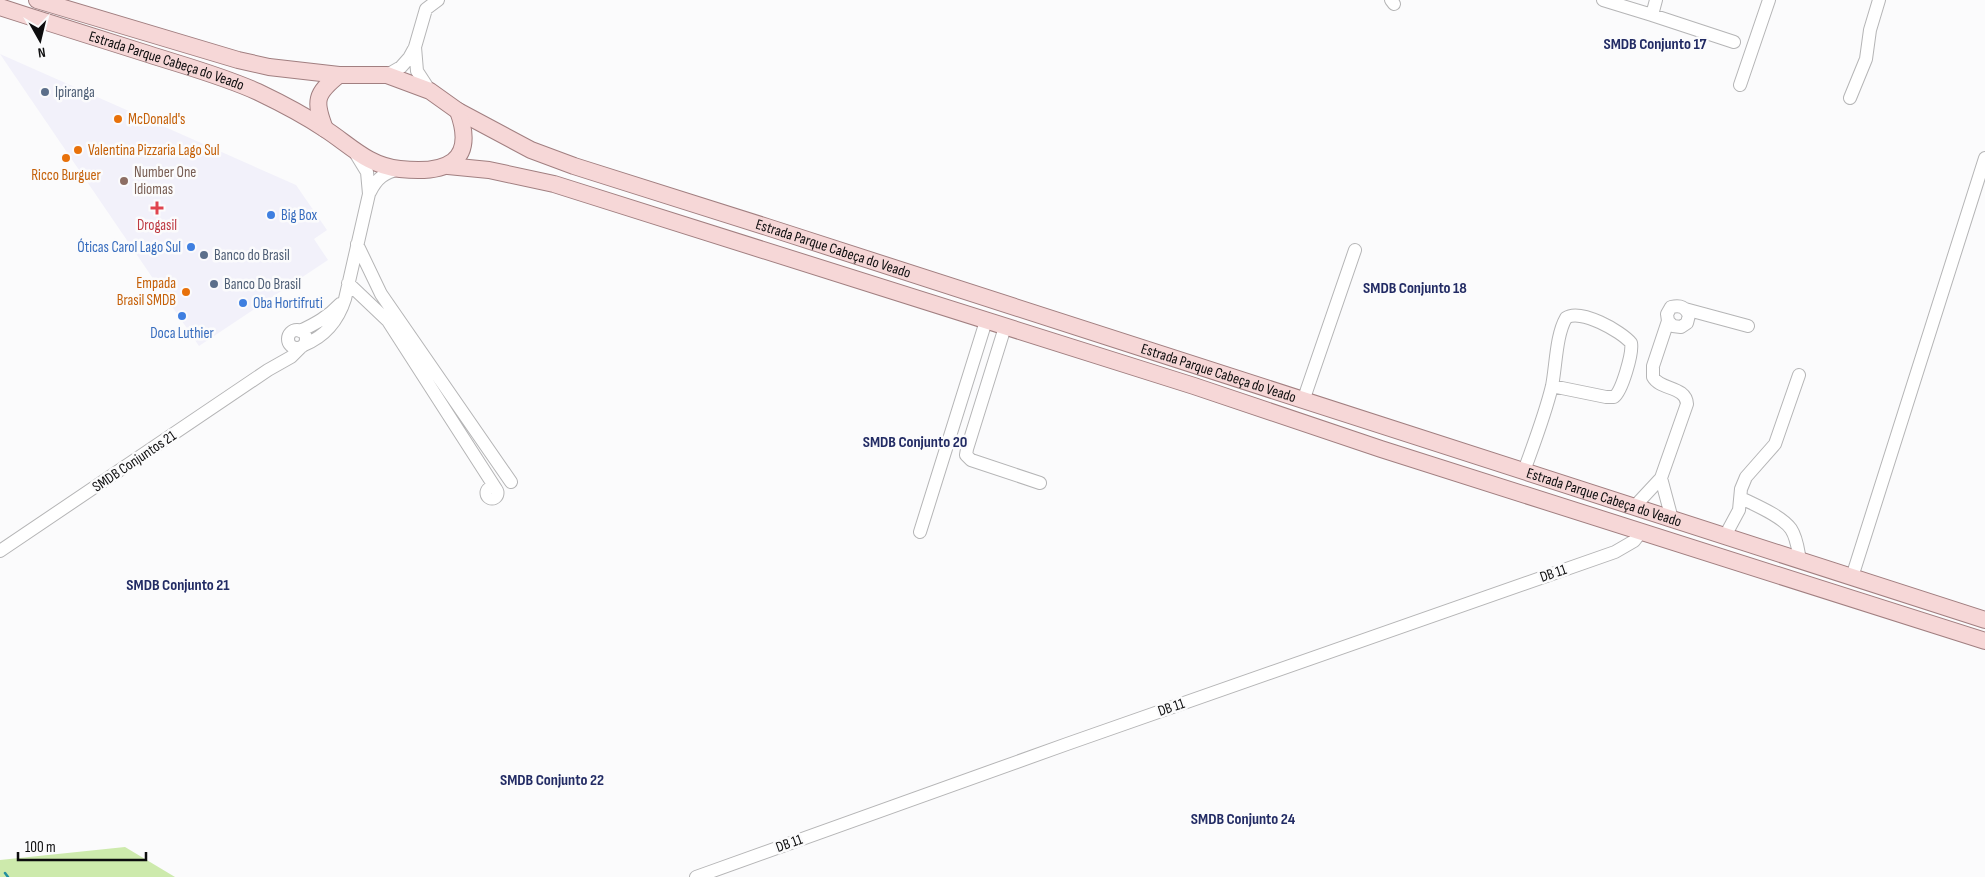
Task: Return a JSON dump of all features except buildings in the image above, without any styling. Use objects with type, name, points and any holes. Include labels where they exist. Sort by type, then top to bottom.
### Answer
[{"type":"main road","name":"Estrada Parque Cabeça do Veado","points":[[37,0],[238,60],[269,67],[339,74]]},
{"type":"main road","name":"Estrada Parque Cabeça do Veado","points":[[0,7],[234,82],[274,100],[325,129]]},
{"type":"main road","points":[[339,74],[386,75],[430,90],[458,111],[465,135],[464,146],[459,155],[448,166],[433,169],[400,169],[372,162],[354,152],[325,129],[318,106],[318,98],[322,91],[339,74]]},
{"type":"main road","name":"Estrada Parque Cabeça do Veado","points":[[458,111],[531,150],[574,166],[1724,536],[1985,618]]},
{"type":"main road","name":"Estrada Parque Cabeça do Veado","points":[[448,166],[489,170],[554,184],[1194,386],[1494,485],[1985,641]]},
{"type":"main road","points":[[1494,485],[1503,464]]},
{"type":"main road","points":[[1825,591],[1838,572]]},
{"type":"street","points":[[386,75],[401,67],[409,58],[415,47],[426,10],[438,0]]},
{"type":"street","points":[[1603,0],[1734,42]]},
{"type":"street","points":[[1652,15],[1656,0]]},
{"type":"street","points":[[1740,85],[1769,0]]},
{"type":"street","points":[[1850,98],[1866,59],[1870,30],[1879,0]]},
{"type":"street","points":[[415,47],[417,71],[430,90]]},
{"type":"street","points":[[354,152],[367,172],[369,194]]},
{"type":"street","points":[[1838,572],[1985,158]]},
{"type":"street","points":[[369,194],[378,178],[400,169]]},
{"type":"street","name":"SMDB Conjuntos 21","points":[[0,551],[268,370],[291,357],[302,346],[331,328],[342,310],[369,194]]},
{"type":"street","points":[[357,244],[381,294],[511,482]]},
{"type":"street","points":[[1303,401],[1355,250]]},
{"type":"street","points":[[348,283],[388,321],[489,476],[491,491]]},
{"type":"street","points":[[300,330],[306,336],[302,346],[294,348],[288,342],[290,333],[330,315],[345,299]]},
{"type":"street","points":[[1634,507],[1662,478],[1687,404],[1685,396],[1655,381],[1653,377],[1653,366],[1668,321],[1673,326],[1680,327],[1687,323],[1689,315],[1685,309],[1748,326]]},
{"type":"street","points":[[1524,471],[1542,422],[1552,386],[1566,318],[1570,315],[1581,315],[1623,336],[1631,344],[1632,353],[1620,391],[1614,397],[1552,386]]},
{"type":"street","points":[[920,532],[986,321]]},
{"type":"street","points":[[1005,327],[966,455],[971,460],[1040,483]]},
{"type":"street","name":"SMDB Conjuntos 21","points":[[268,370],[288,342]]},
{"type":"street","points":[[1724,536],[1737,516],[1741,489],[1746,477],[1775,444],[1799,375]]},
{"type":"street","points":[[1662,478],[1672,519]]},
{"type":"street","points":[[1741,498],[1780,519],[1790,528],[1796,542],[1800,560]]},
{"type":"street","name":"DB 11","points":[[696,877],[1067,744],[1615,552],[1634,541],[1641,532]]},
{"type":"shaded area","points":[[0,54],[296,185],[327,230],[314,239],[328,260],[199,346]]},
{"type":"green space","points":[[125,847],[175,877],[0,877],[0,860]]},
{"type":"waterway","points":[[5,873],[8,877]]},
{"type":"place","name":"Ipiranga","points":[[45,92]]},
{"type":"place","name":"McDonald's","points":[[118,119]]},
{"type":"place","name":"Valentina Pizzaria Lago Sul","points":[[78,150]]},
{"type":"place","name":"Ricco Burguer","points":[[66,158]]},
{"type":"place","name":"Number One Idiomas","points":[[124,181]]},
{"type":"place","name":"Drogasil","points":[[157,208]]},
{"type":"place","name":"Big Box","points":[[271,215]]},
{"type":"place","name":"Óticas Carol Lago Sul","points":[[191,247]]},
{"type":"place","name":"Banco do Brasil","points":[[204,255]]},
{"type":"place","name":"Banco Do Brasil","points":[[214,284]]},
{"type":"place","name":"Empada Brasil SMDB","points":[[186,292]]},
{"type":"place","name":"Oba Hortifruti","points":[[243,303]]},
{"type":"place","name":"Doca Luthier","points":[[182,316]]},
{"type":"district","name":"SMDB Conjunto 17","points":[[1655,43]]},
{"type":"district","name":"SMDB Conjunto 18","points":[[1415,287]]},
{"type":"district","name":"SMDB Conjunto 20","points":[[915,441]]},
{"type":"district","name":"SMDB Conjunto 21","points":[[178,584]]},
{"type":"district","name":"SMDB Conjunto 22","points":[[552,779]]},
{"type":"district","name":"SMDB Conjunto 24","points":[[1243,818]]}]
